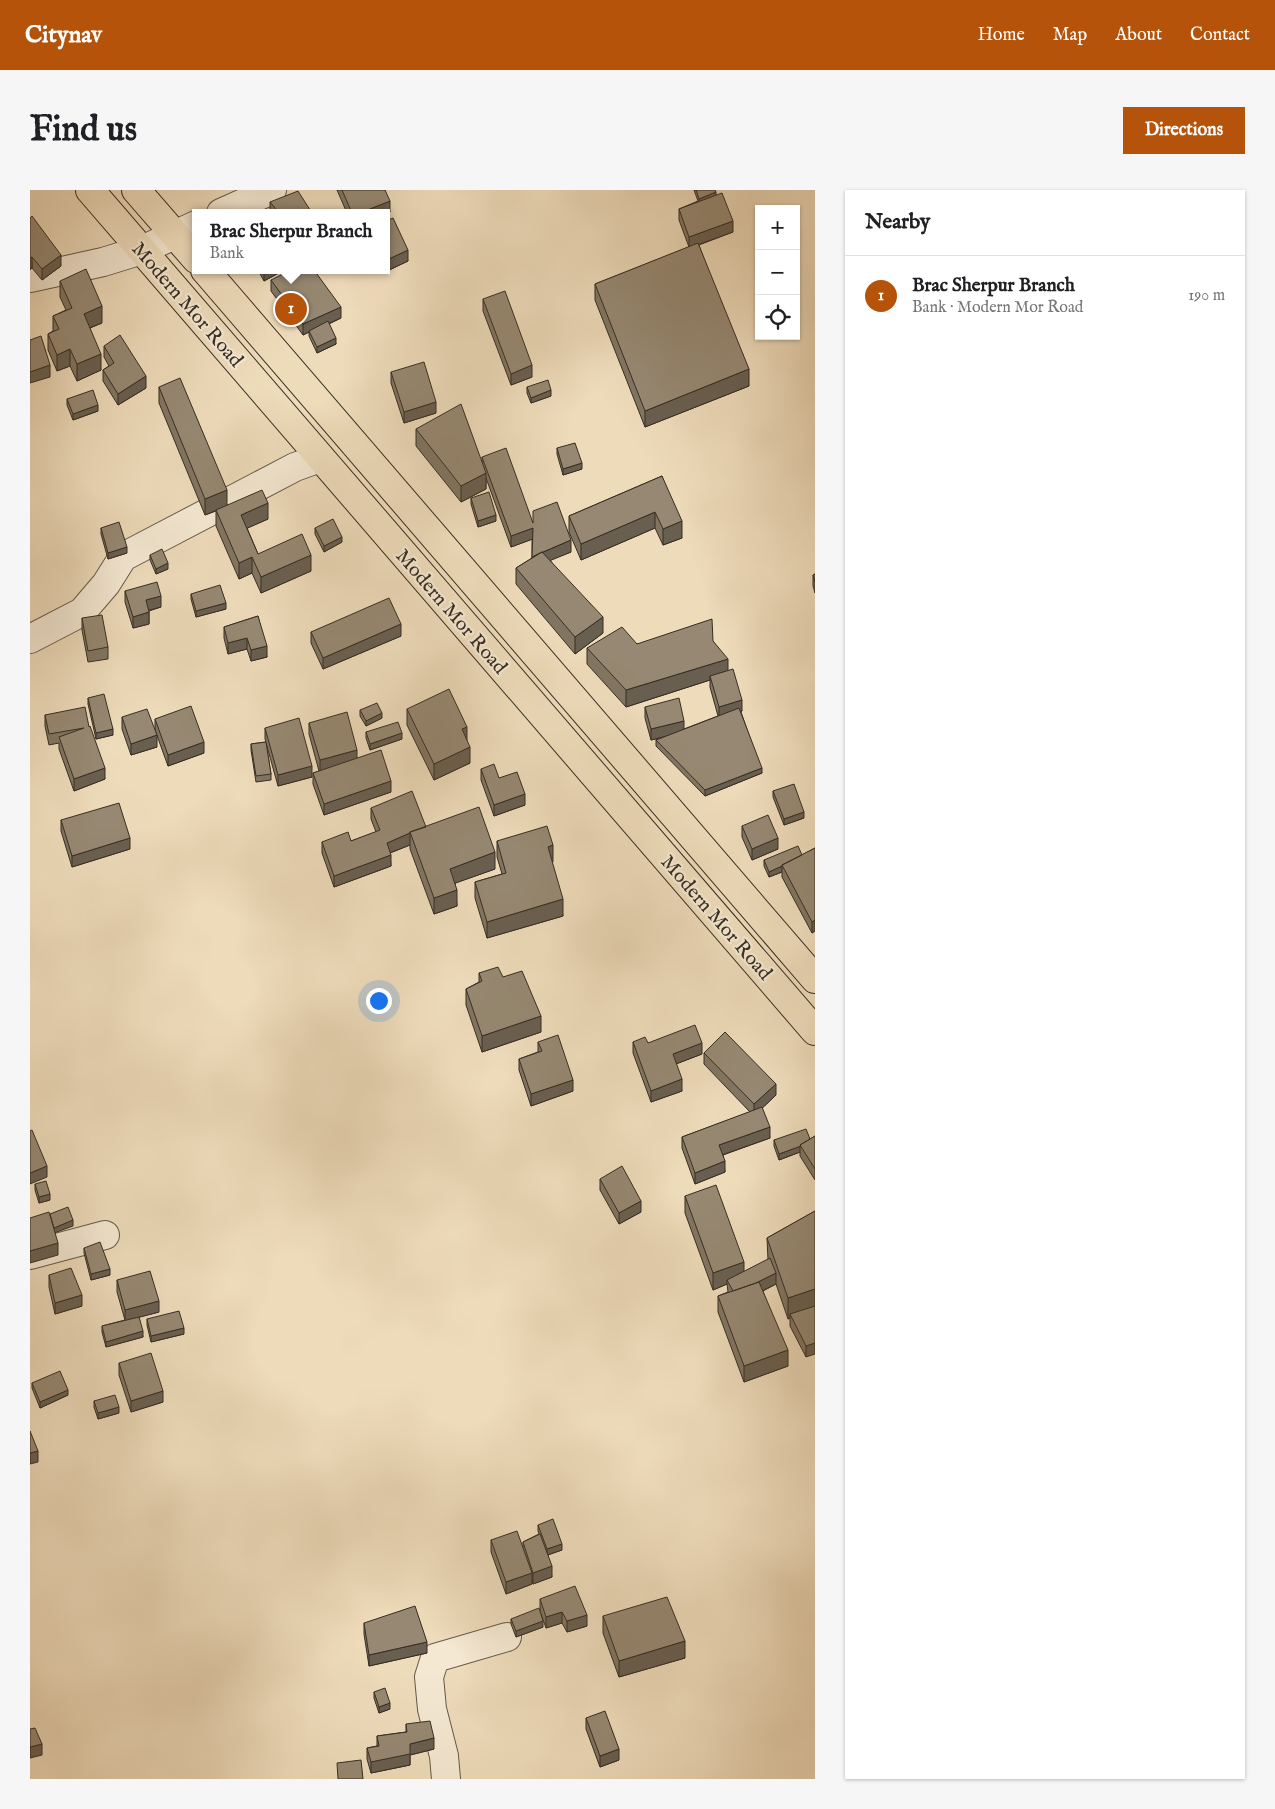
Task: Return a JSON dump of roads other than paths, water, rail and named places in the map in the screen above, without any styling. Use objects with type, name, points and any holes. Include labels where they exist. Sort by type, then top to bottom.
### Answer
[{"type":"highway","name":"Modern Mor Road","points":[[90,190],[815,1031]]},
{"type":"highway","name":"Modern Mor Road","points":[[136,190],[186,231],[192,248]]},
{"type":"highway","name":"Modern Mor Road","points":[[209,274],[815,978]]},
{"type":"street","points":[[230,209],[272,190]]},
{"type":"street","points":[[30,278],[103,262],[142,250],[186,231]]},
{"type":"street","points":[[30,639],[82,612],[106,584],[123,557],[294,467],[320,458]]},
{"type":"street","points":[[30,1255],[104,1235]]},
{"type":"street","points":[[446,1779],[444,1756],[432,1709],[429,1677],[435,1658],[507,1638]]},
{"type":"place","name":"Brac Sherpur Branch","points":[[291,309]]}]
